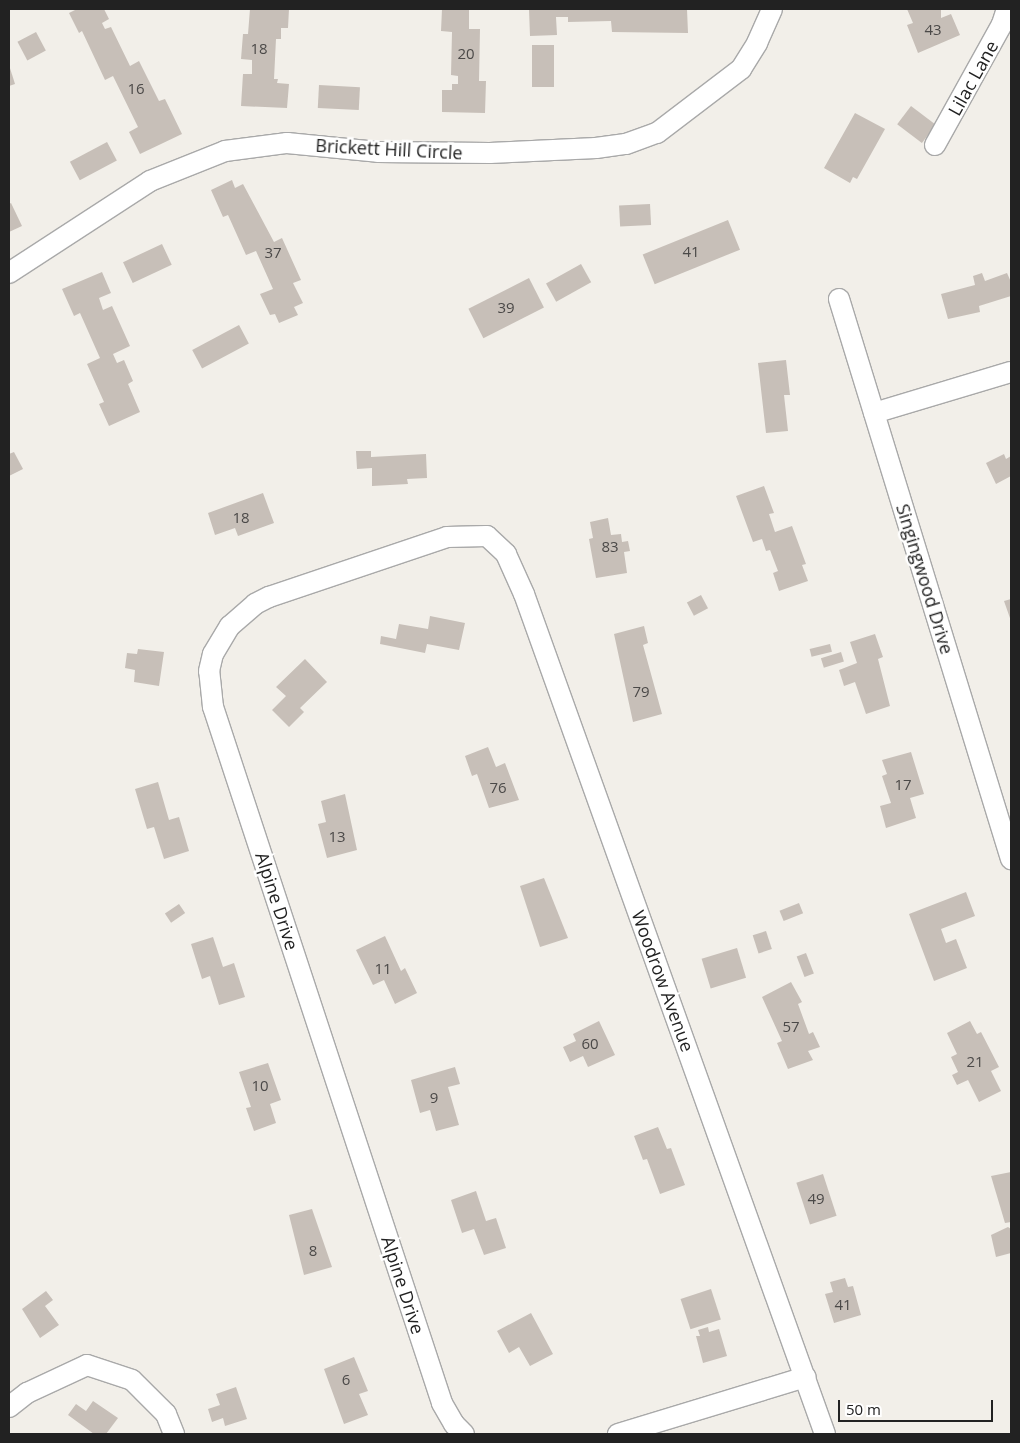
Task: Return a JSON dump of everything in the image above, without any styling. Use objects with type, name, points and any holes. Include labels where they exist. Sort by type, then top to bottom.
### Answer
[{"type":"street","name":"Brickett Hill Circle","points":[[9,272],[142,186],[225,151],[287,143],[378,152],[490,153],[596,148],[634,141],[657,133],[676,121],[741,68],[757,43],[772,9]]},
{"type":"street","name":"Lilac Lane","points":[[935,145],[1002,24],[1007,9]]},
{"type":"street","name":"Singingwood Drive","points":[[838,299],[1011,859]]},
{"type":"street","points":[[874,413],[1011,372]]},
{"type":"street","name":"Woodrow Avenue","points":[[487,536],[506,554],[524,594],[825,1434]]},
{"type":"street","name":"Alpine Drive","points":[[464,1434],[454,1424],[442,1403],[213,707],[209,671],[212,654],[230,626],[262,601],[372,560],[448,537],[487,536]]},
{"type":"street","points":[[9,1408],[27,1394],[87,1364],[132,1380],[166,1414],[174,1434]]},
{"type":"street","points":[[618,1434],[806,1377]]},
{"type":"building","points":[[77,9],[104,9],[109,19],[102,23],[105,29],[111,27],[130,66],[139,61],[159,101],[165,99],[182,134],[140,154],[129,132],[138,127],[113,76],[105,80],[82,31],[79,33],[69,13]]},
{"type":"building","points":[[250,9],[289,9],[288,28],[281,28],[281,39],[276,39],[274,79],[278,79],[277,83],[289,84],[287,108],[241,106],[243,74],[252,74],[252,60],[241,59],[243,34],[248,34]]},
{"type":"building","points":[[442,9],[469,9],[469,29],[480,29],[479,81],[486,81],[485,113],[442,112],[442,90],[452,90],[452,84],[458,84],[458,76],[451,75],[452,32],[441,31]]},
{"type":"building","points":[[529,9],[687,9],[688,33],[612,32],[611,21],[568,22],[568,17],[556,17],[557,35],[530,36]]},
{"type":"building","points":[[907,9],[941,9],[941,18],[951,14],[960,35],[918,53],[907,25],[913,23]]},
{"type":"building","points":[[36,32],[46,51],[27,60],[17,42]]},
{"type":"building","points":[[532,45],[554,45],[554,87],[532,87]]},
{"type":"building","points":[[9,65],[15,84],[9,86]]},
{"type":"building","points":[[319,85],[360,87],[359,110],[318,108]]},
{"type":"building","points":[[911,106],[936,125],[922,143],[897,124]]},
{"type":"building","points":[[855,113],[885,129],[857,179],[853,177],[850,183],[824,168]]},
{"type":"building","points":[[107,142],[117,161],[80,180],[70,162]]},
{"type":"building","points":[[232,180],[235,188],[243,184],[274,242],[282,238],[301,280],[293,283],[303,303],[294,307],[298,315],[279,323],[275,314],[270,315],[260,294],[273,289],[256,251],[246,255],[228,215],[223,217],[211,190]]},
{"type":"building","points":[[11,203],[22,226],[9,232],[9,204]]},
{"type":"building","points":[[650,204],[651,225],[620,227],[619,206]]},
{"type":"building","points":[[728,220],[740,250],[655,284],[643,254]]},
{"type":"building","points":[[162,244],[172,265],[133,283],[123,262]]},
{"type":"building","points":[[581,264],[591,282],[556,302],[546,283]]},
{"type":"building","points":[[102,272],[111,293],[99,298],[103,310],[112,306],[130,346],[113,354],[117,363],[124,360],[133,381],[128,384],[140,412],[109,426],[99,404],[104,402],[87,364],[100,358],[80,313],[74,316],[62,289]]},
{"type":"building","points":[[982,273],[985,281],[1007,273],[1011,282],[1011,296],[979,306],[980,312],[948,319],[941,294],[975,285],[973,276]]},
{"type":"building","points":[[529,278],[544,307],[483,338],[468,309]]},
{"type":"building","points":[[239,325],[249,344],[202,368],[192,350]]},
{"type":"building","points":[[786,360],[790,395],[784,395],[788,431],[766,433],[758,363]]},
{"type":"building","points":[[356,451],[371,451],[371,457],[426,454],[427,478],[407,479],[408,484],[372,486],[372,468],[357,469]]},
{"type":"building","points":[[14,452],[23,469],[9,476],[9,454]]},
{"type":"building","points":[[1004,454],[1006,459],[1011,456],[1011,476],[996,484],[986,463]]},
{"type":"building","points":[[764,486],[774,513],[769,514],[775,532],[792,526],[806,564],[802,565],[808,581],[779,591],[773,573],[778,571],[770,550],[766,551],[762,539],[753,542],[736,496]]},
{"type":"building","points":[[263,493],[274,523],[238,536],[235,528],[215,535],[208,513]]},
{"type":"building","points":[[608,518],[611,535],[621,534],[622,542],[628,541],[630,551],[624,552],[627,573],[596,578],[589,539],[593,538],[590,522]]},
{"type":"building","points":[[701,595],[708,608],[694,616],[687,603]]},
{"type":"building","points":[[1011,599],[1011,621],[1004,601]]},
{"type":"building","points":[[430,616],[465,623],[459,650],[427,644],[425,653],[380,644],[381,636],[396,639],[399,624],[428,629]]},
{"type":"building","points":[[644,626],[648,643],[643,645],[662,714],[633,722],[614,634]]},
{"type":"building","points":[[875,634],[883,657],[878,659],[890,706],[866,714],[855,682],[844,686],[839,670],[857,663],[850,642]]},
{"type":"building","points":[[830,644],[832,652],[812,657],[810,649]]},
{"type":"building","points":[[138,649],[164,652],[159,686],[134,682],[135,670],[125,668],[127,653],[137,654]]},
{"type":"building","points":[[841,652],[844,662],[824,668],[821,658]]},
{"type":"building","points":[[305,659],[327,682],[300,708],[304,712],[289,727],[272,710],[286,696],[276,687]]},
{"type":"building","points":[[488,747],[496,767],[505,763],[519,800],[489,808],[477,774],[472,776],[465,756]]},
{"type":"building","points":[[911,752],[924,794],[910,798],[916,818],[886,828],[880,806],[891,803],[882,776],[887,774],[882,760]]},
{"type":"building","points":[[158,782],[169,820],[179,817],[189,851],[164,859],[154,827],[147,829],[135,789]]},
{"type":"building","points":[[345,794],[357,850],[327,858],[318,824],[326,822],[321,801]]},
{"type":"building","points":[[544,878],[568,938],[540,947],[520,886]]},
{"type":"building","points":[[966,892],[975,916],[941,929],[946,943],[956,939],[967,968],[934,981],[909,914]]},
{"type":"building","points":[[799,903],[803,913],[784,921],[780,911]]},
{"type":"building","points":[[179,904],[185,913],[171,923],[165,914]]},
{"type":"building","points":[[766,931],[772,949],[759,953],[753,935]]},
{"type":"building","points":[[385,936],[401,971],[405,968],[417,993],[395,1004],[384,980],[373,985],[356,950]]},
{"type":"building","points":[[213,937],[223,967],[234,963],[245,997],[219,1005],[210,976],[202,979],[191,944]]},
{"type":"building","points":[[737,948],[746,978],[711,988],[702,959]]},
{"type":"building","points":[[806,953],[814,974],[805,977],[797,957]]},
{"type":"building","points":[[791,982],[802,1002],[798,1004],[809,1034],[813,1032],[820,1047],[808,1051],[813,1060],[788,1069],[777,1043],[782,1041],[762,997]]},
{"type":"building","points":[[599,1021],[615,1055],[588,1067],[583,1056],[570,1062],[563,1047],[576,1041],[573,1034]]},
{"type":"building","points":[[970,1021],[977,1034],[981,1032],[999,1067],[991,1071],[1001,1091],[979,1102],[968,1080],[957,1085],[952,1075],[958,1072],[951,1057],[957,1054],[947,1033]]},
{"type":"building","points":[[268,1063],[281,1100],[270,1104],[276,1123],[254,1131],[246,1108],[251,1107],[239,1072]]},
{"type":"building","points":[[455,1067],[460,1084],[448,1087],[459,1125],[436,1131],[430,1110],[420,1113],[411,1080]]},
{"type":"building","points":[[658,1127],[667,1149],[671,1148],[685,1185],[660,1194],[647,1159],[643,1160],[634,1136]]},
{"type":"building","points":[[1011,1172],[1011,1222],[1005,1223],[991,1176]]},
{"type":"building","points":[[823,1174],[837,1216],[810,1224],[796,1183]]},
{"type":"building","points":[[476,1191],[486,1221],[496,1218],[506,1248],[484,1255],[474,1229],[462,1233],[451,1200]]},
{"type":"building","points":[[312,1209],[332,1267],[304,1275],[289,1215]]},
{"type":"building","points":[[1008,1227],[1011,1229],[1011,1253],[996,1257],[991,1235]]},
{"type":"building","points":[[845,1278],[848,1287],[853,1286],[861,1315],[834,1323],[825,1294],[833,1292],[830,1282]]},
{"type":"building","points":[[711,1289],[721,1319],[690,1329],[681,1299]]},
{"type":"building","points":[[46,1291],[53,1300],[45,1306],[59,1325],[40,1338],[22,1309]]},
{"type":"building","points":[[531,1313],[553,1354],[530,1366],[519,1347],[509,1353],[497,1331]]},
{"type":"building","points":[[708,1327],[709,1332],[719,1329],[727,1356],[703,1363],[696,1336],[700,1336],[698,1330]]},
{"type":"building","points":[[354,1357],[368,1391],[359,1394],[368,1415],[344,1424],[324,1369]]},
{"type":"building","points":[[236,1387],[247,1419],[225,1426],[223,1418],[212,1422],[208,1409],[220,1405],[216,1394]]},
{"type":"building","points":[[93,1401],[118,1418],[106,1434],[94,1434],[68,1415],[76,1404],[86,1411]]}]
